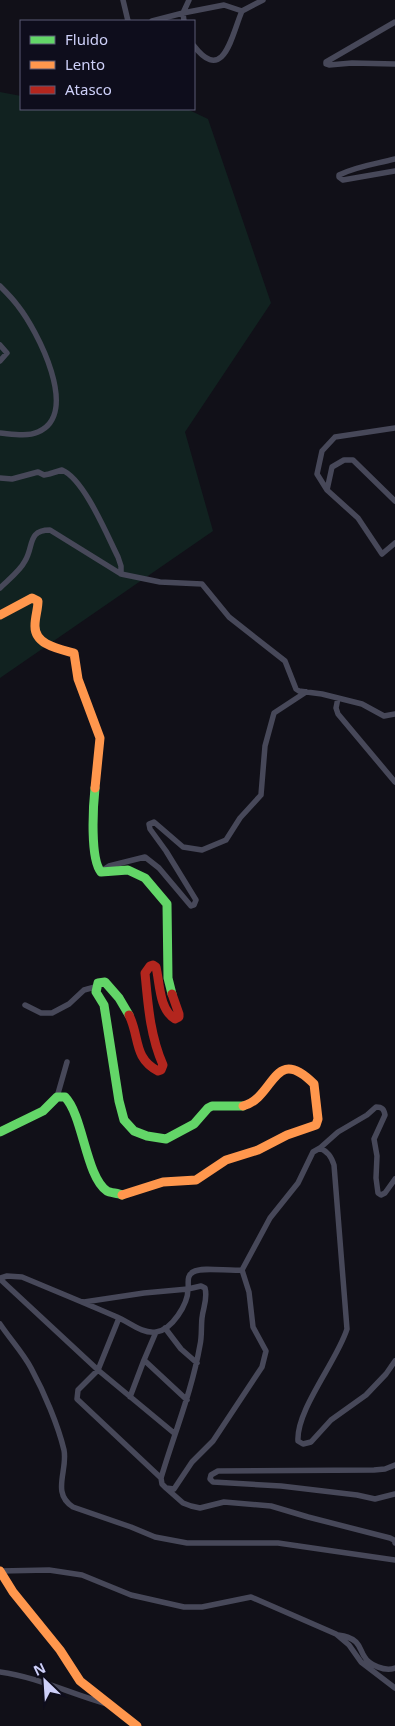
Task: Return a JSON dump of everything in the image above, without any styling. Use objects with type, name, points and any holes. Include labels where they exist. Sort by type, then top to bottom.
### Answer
[{"type":"street","points":[[123,0],[128,20]]},
{"type":"street","points":[[184,20],[183,13],[189,0]]},
{"type":"street","points":[[195,47],[210,61],[218,60],[226,53],[242,11],[263,0]]},
{"type":"street","points":[[156,20],[224,5],[242,11]]},
{"type":"street","points":[[395,22],[326,62],[326,64],[395,64]]},
{"type":"street","points":[[395,158],[370,164],[339,175],[339,177],[343,180],[395,171]]},
{"type":"street","points":[[0,286],[18,306],[33,330],[52,373],[57,406],[47,428],[37,433],[25,435],[0,433]]},
{"type":"street","points":[[0,345],[7,353],[0,361]]},
{"type":"street","points":[[395,428],[335,437],[322,451],[318,474],[327,490],[358,518],[382,554],[395,544]]},
{"type":"street","points":[[327,490],[332,467],[344,460],[353,460],[395,501]]},
{"type":"street","points":[[0,478],[12,478],[38,472],[44,475],[62,470],[67,472],[87,496],[118,557],[121,574]]},
{"type":"street","points":[[0,588],[25,561],[36,533],[42,530],[50,530],[89,556],[121,574],[160,582],[202,584],[229,617],[285,661],[296,689],[362,704],[384,716],[395,714]]},
{"type":"street","points":[[0,615],[32,598],[36,599],[38,609],[35,628],[38,635],[44,643],[74,653],[76,656],[78,679],[100,738],[94,794],[94,854],[97,867],[101,872]]},
{"type":"street","points":[[101,872],[109,866],[145,857],[159,868],[191,906],[194,906],[196,900],[150,829],[149,824],[154,822],[183,847],[202,850],[226,840],[240,818],[261,794],[265,746],[274,713],[306,692]]},
{"type":"street","points":[[338,698],[336,708],[338,714],[395,782]]},
{"type":"street","points":[[25,1006],[41,1013],[52,1013],[69,1004],[84,990],[95,987],[98,983],[105,982],[112,987],[132,1021],[136,1032],[138,1049],[143,1059],[152,1068],[158,1071],[161,1070],[163,1065],[150,1028],[145,973],[150,966],[156,967],[160,991],[169,1014],[171,1018],[175,1019],[178,1017],[180,1014],[173,1001],[168,978],[167,904],[145,878],[128,870],[101,872]]},
{"type":"street","points":[[57,1097],[65,1097],[68,1100],[94,1172],[107,1191],[124,1195],[163,1182],[196,1180],[226,1160],[258,1150],[287,1134],[311,1127],[318,1122],[314,1084],[309,1078],[290,1069],[277,1073],[261,1096],[254,1102],[245,1106],[212,1106],[194,1124],[179,1134],[166,1139],[147,1136],[134,1131],[124,1120],[119,1101],[104,1005],[95,987]]},
{"type":"street","points":[[0,1132],[43,1111],[57,1097],[67,1062]]},
{"type":"street","points":[[166,1488],[174,1489],[192,1462],[213,1441],[262,1367],[266,1351],[253,1327],[249,1292],[242,1270],[270,1218],[298,1183],[313,1152],[338,1132],[367,1115],[376,1107],[380,1107],[384,1109],[386,1115],[374,1139],[377,1156],[376,1178],[378,1192],[381,1195],[385,1194],[395,1179]]},
{"type":"street","points":[[320,1148],[331,1156],[334,1165],[347,1329],[344,1341],[313,1396],[300,1425],[297,1433],[298,1441],[303,1444],[311,1442],[331,1420],[366,1395],[395,1361]]},
{"type":"street","points":[[174,1433],[98,1370],[0,1279],[7,1276],[22,1277],[145,1331],[156,1332],[165,1328],[181,1313],[188,1289],[187,1282],[192,1272],[200,1270],[242,1270]]},
{"type":"street","points":[[81,1302],[201,1286],[205,1288],[207,1296],[202,1318],[201,1343],[197,1363],[187,1400],[174,1433],[161,1478],[162,1484],[183,1503],[200,1508],[224,1502],[271,1506],[390,1538],[395,1543]]},
{"type":"street","points":[[119,1318],[98,1370],[78,1390],[77,1399],[161,1478]]},
{"type":"street","points":[[0,1324],[31,1368],[56,1423],[64,1454],[61,1492],[66,1502],[73,1507],[132,1527],[155,1538],[187,1543],[278,1543],[395,1560]]},
{"type":"street","points":[[165,1328],[181,1349],[197,1363]]},
{"type":"street","points":[[130,1397],[156,1332]]},
{"type":"street","points":[[144,1360],[187,1400]]},
{"type":"street","points":[[395,1465],[385,1469],[374,1470],[218,1471],[210,1475],[212,1482],[281,1486],[375,1499],[395,1494]]},
{"type":"street","points":[[0,1571],[49,1570],[82,1575],[131,1595],[184,1607],[202,1607],[237,1599],[251,1598],[336,1634],[350,1637],[356,1642],[364,1657],[370,1663],[386,1669],[395,1668]]},
{"type":"street","points":[[0,1571],[13,1592],[60,1650],[80,1681],[137,1726]]},
{"type":"street","points":[[336,1634],[349,1645],[361,1662],[395,1688]]},
{"type":"street","points":[[0,1672],[41,1681],[111,1706]]},
{"type":"shaded area","points":[[0,92],[20,96],[20,110],[189,110],[208,119],[271,303],[185,432],[213,531],[0,678]]},
{"type":"traffic: fast","points":[[95,788],[94,845],[95,856],[101,872],[128,870],[145,878],[167,904],[168,978],[172,994]]},
{"type":"traffic: fast","points":[[129,1015],[119,998],[105,982],[98,983],[96,992],[104,1005],[119,1101],[124,1120],[134,1131],[147,1136],[166,1139],[194,1124],[212,1106],[243,1106]]},
{"type":"traffic: fast","points":[[0,1132],[43,1111],[57,1097],[65,1097],[76,1117],[89,1160],[100,1184],[107,1191],[122,1195]]},
{"type":"traffic: slow","points":[[0,615],[32,598],[38,601],[35,625],[39,637],[49,645],[74,653],[78,679],[100,738],[95,788]]},
{"type":"traffic: slow","points":[[122,1195],[163,1182],[196,1180],[226,1160],[258,1150],[287,1135],[316,1125],[318,1119],[314,1084],[300,1073],[290,1069],[282,1071],[254,1101],[243,1106]]},
{"type":"traffic: slow","points":[[0,1571],[13,1592],[60,1650],[80,1681],[137,1726]]},
{"type":"traffic: jam","points":[[129,1015],[144,1060],[158,1071],[161,1070],[163,1065],[152,1031],[147,997],[145,973],[150,966],[156,967],[163,1003],[170,1015],[175,1019],[179,1017],[179,1014],[172,994]]}]
